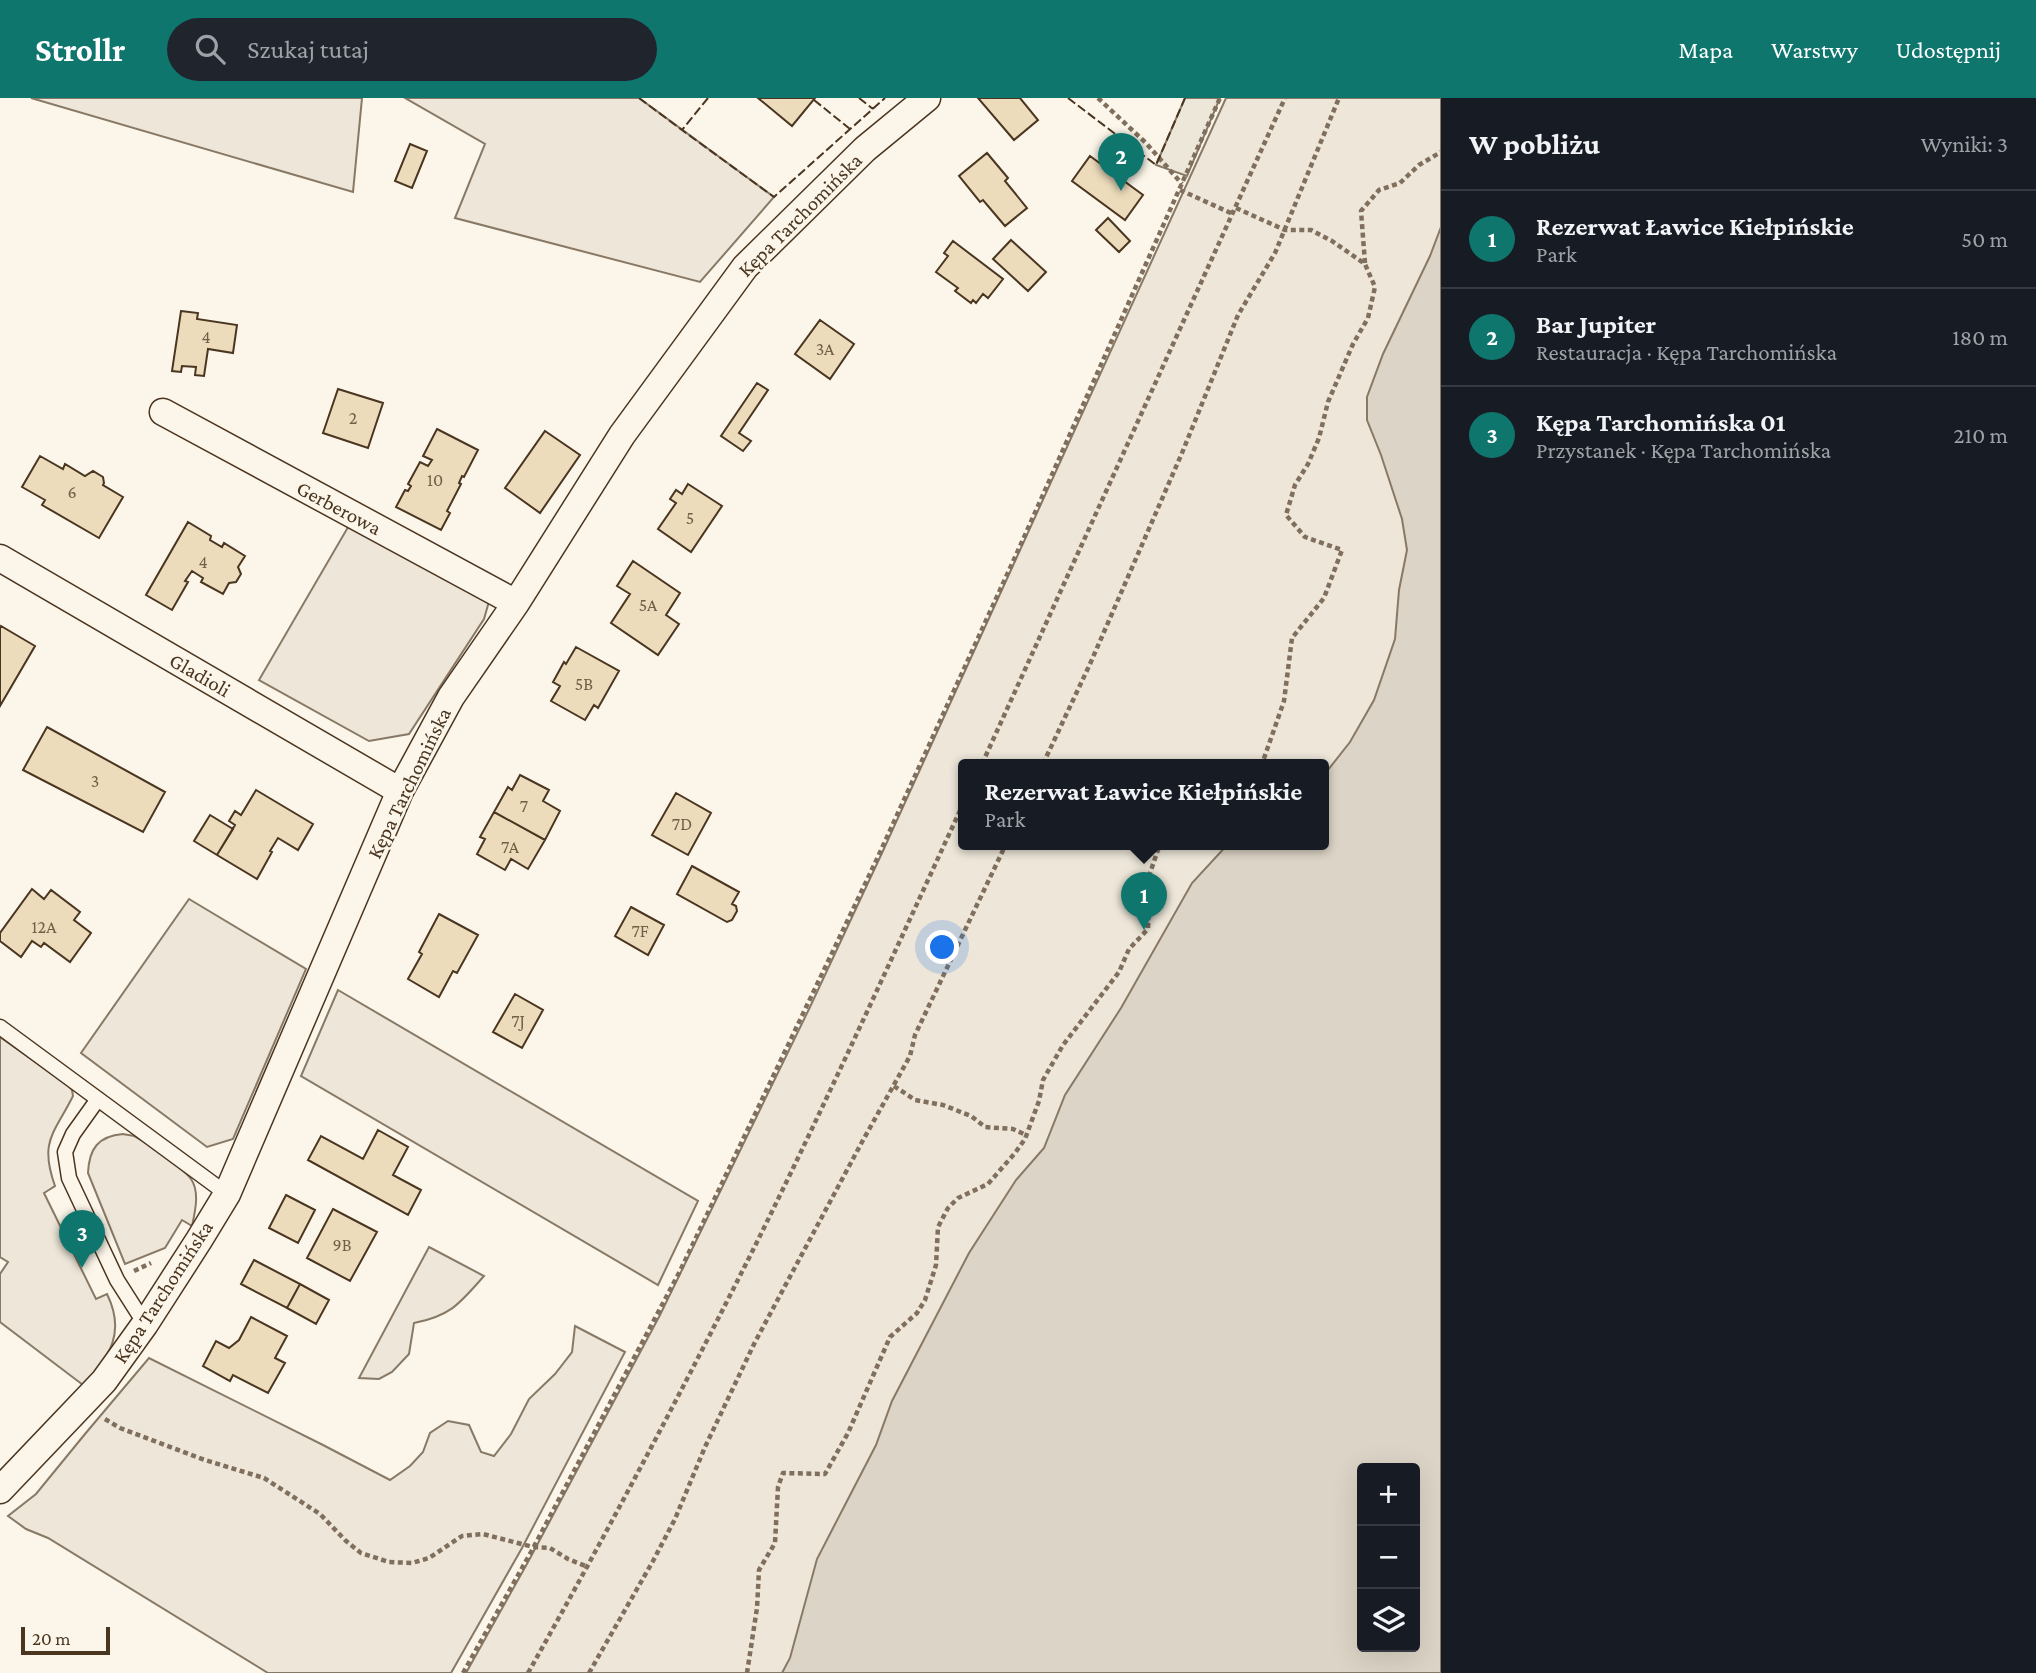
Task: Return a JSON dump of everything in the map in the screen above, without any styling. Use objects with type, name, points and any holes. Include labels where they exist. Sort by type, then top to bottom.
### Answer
[{"type":"street","name":"Kępa Tarchomińska","points":[[0,1490],[104,1381],[145,1324],[227,1194],[400,791],[451,697],[516,603],[622,435],[746,267],[865,149],[928,98]]},
{"type":"street","name":"Gerberowa","points":[[163,412],[516,603]]},
{"type":"street","name":"Gladioli","points":[[0,558],[400,791]]},
{"type":"lane","points":[[0,1027],[227,1194]]},
{"type":"lane","points":[[99,1100],[73,1134],[65,1152],[69,1178],[117,1280],[145,1324]]},
{"type":"path","points":[[1098,98],[1146,143],[1181,187],[1284,230],[1311,230],[1365,264]]},
{"type":"path","points":[[463,1673],[680,1272],[887,836],[1220,98]]},
{"type":"path","points":[[984,759],[1285,98]]},
{"type":"path","points":[[1045,759],[1090,664],[1238,315],[1275,253],[1339,98]]},
{"type":"path","points":[[1264,759],[1284,701],[1292,638],[1324,598],[1342,550],[1305,537],[1286,515],[1295,485],[1319,438],[1328,402],[1353,344],[1368,318],[1375,287],[1365,264],[1362,211],[1380,190],[1400,183],[1419,165],[1441,152]]},
{"type":"path","points":[[528,1673],[587,1567],[760,1236],[958,815]]},
{"type":"path","points":[[589,1673],[675,1519],[705,1447],[755,1342],[911,1055],[915,1035],[1003,850]]},
{"type":"path","points":[[747,1673],[757,1608],[759,1570],[775,1543],[778,1487],[783,1473],[825,1474],[848,1433],[890,1337],[917,1313],[925,1300],[936,1265],[938,1227],[948,1208],[958,1198],[988,1184],[1015,1153],[1026,1135],[1039,1101],[1043,1080],[1063,1045],[1119,972],[1129,949],[1148,929],[1150,873],[1158,850]]},
{"type":"path","points":[[894,1086],[915,1100],[943,1105],[971,1116],[985,1127],[1013,1129],[1026,1135]]},
{"type":"path","points":[[82,1405],[120,1428],[205,1460],[264,1478],[320,1514],[361,1553],[389,1562],[412,1563],[429,1558],[463,1536],[483,1534],[533,1547],[550,1548],[587,1567]]},
{"type":"shaded area","points":[[31,98],[362,98],[353,192]]},
{"type":"shaded area","points":[[405,98],[639,98],[774,197],[700,282],[455,218],[485,144]]},
{"type":"shaded area","points":[[1185,98],[1220,98],[1187,176],[1156,165]]},
{"type":"shaded area","points":[[1226,98],[1441,98],[1441,1673],[466,1673],[660,1315],[882,853]]},
{"type":"shaded area","points":[[1441,227],[1441,1673],[782,1673],[790,1658],[817,1559],[876,1445],[892,1401],[969,1253],[1016,1180],[1044,1148],[1065,1095],[1121,1008],[1192,883],[1222,850],[1329,850],[1329,769],[1350,742],[1374,700],[1395,639],[1399,590],[1407,550],[1402,519],[1367,420],[1367,397],[1383,354]]},
{"type":"shaded area","points":[[351,522],[490,598],[484,619],[409,734],[369,741],[259,680]]},
{"type":"shaded area","points":[[189,899],[306,969],[233,1139],[207,1147],[81,1053]]},
{"type":"shaded area","points":[[338,990],[698,1201],[658,1285],[301,1076]]},
{"type":"shaded area","points":[[0,1037],[72,1090],[73,1096],[55,1129],[49,1148],[50,1171],[55,1186],[44,1193],[96,1299],[107,1294],[115,1321],[115,1332],[107,1354],[83,1385],[0,1322],[0,1274],[8,1262],[0,1257]]},
{"type":"shaded area","points":[[123,1134],[139,1139],[181,1169],[194,1184],[196,1196],[192,1226],[182,1220],[165,1248],[125,1264],[88,1173],[90,1157],[96,1145],[114,1135]]},
{"type":"shaded area","points":[[429,1247],[484,1276],[454,1307],[414,1323],[409,1354],[392,1372],[379,1379],[359,1378]]},
{"type":"shaded area","points":[[575,1326],[625,1352],[522,1548],[451,1673],[268,1673],[8,1516],[36,1494],[149,1358],[390,1480],[410,1466],[423,1452],[430,1433],[448,1421],[469,1425],[481,1452],[494,1456],[511,1434],[529,1399],[555,1374],[572,1352]]},
{"type":"building","points":[[758,98],[815,98],[792,126]]},
{"type":"building","points":[[978,98],[1020,98],[1038,120],[1014,140]]},
{"type":"building","points":[[410,144],[427,151],[412,188],[395,181]]},
{"type":"building","points":[[987,153],[1008,178],[1005,181],[1027,208],[1005,226],[983,200],[980,202],[959,176]]},
{"type":"building","points":[[1090,156],[1143,195],[1125,220],[1072,181]]},
{"type":"building","points":[[1108,218],[1130,241],[1119,252],[1096,230]]},
{"type":"building","points":[[1011,240],[1046,272],[1028,291],[993,259]]},
{"type":"building","points":[[953,241],[1003,279],[988,298],[983,294],[976,303],[973,300],[971,303],[955,291],[958,288],[936,272],[948,256],[944,253]]},
{"type":"building","points":[[181,311],[198,313],[197,319],[237,325],[233,353],[208,349],[204,376],[195,375],[196,367],[182,366],[181,372],[172,371]]},
{"type":"building","points":[[820,320],[854,344],[830,379],[795,354]]},
{"type":"building","points":[[757,383],[768,390],[739,433],[751,441],[743,451],[721,436]]},
{"type":"building","points":[[338,389],[383,403],[368,448],[323,433]]},
{"type":"building","points":[[437,429],[478,450],[464,477],[462,476],[459,483],[461,484],[447,511],[450,513],[441,530],[396,507],[405,490],[408,491],[411,486],[408,484],[420,462],[428,466],[432,460],[423,456]]},
{"type":"building","points":[[545,431],[580,455],[540,513],[505,488]]},
{"type":"building","points":[[40,456],[63,469],[65,464],[85,476],[93,471],[103,477],[103,485],[123,497],[99,538],[42,505],[45,500],[22,487]]},
{"type":"building","points":[[688,484],[722,506],[691,552],[658,529],[676,503],[670,499],[676,490],[682,494]]},
{"type":"building","points":[[188,522],[211,536],[210,540],[222,547],[224,543],[245,556],[238,567],[241,574],[236,582],[229,583],[223,594],[201,582],[203,578],[192,571],[172,610],[146,595]]},
{"type":"building","points":[[633,561],[680,593],[666,615],[679,624],[658,655],[611,623],[630,594],[617,586]]},
{"type":"building","points":[[1,626],[35,646],[0,706],[0,628]]},
{"type":"building","points":[[576,647],[619,671],[598,708],[594,705],[585,720],[551,701],[560,686],[553,682]]},
{"type":"building","points":[[47,727],[165,792],[143,832],[23,770]]},
{"type":"building","points":[[520,775],[549,790],[543,801],[560,811],[545,840],[494,812],[508,787],[512,790]]},
{"type":"building","points":[[256,790],[313,824],[298,850],[278,838],[257,879],[217,855],[235,825],[229,821],[235,811],[241,815]]},
{"type":"building","points":[[676,793],[711,813],[688,855],[652,835]]},
{"type":"building","points":[[494,812],[545,840],[528,869],[511,859],[505,870],[477,854],[485,839],[480,837]]},
{"type":"building","points":[[210,815],[233,829],[217,855],[194,841]]},
{"type":"building","points":[[692,866],[739,892],[732,904],[737,911],[732,920],[727,922],[677,894]]},
{"type":"building","points":[[32,889],[44,899],[51,890],[80,912],[74,920],[91,933],[70,962],[44,943],[41,947],[32,941],[21,957],[0,941],[0,933]]},
{"type":"building","points":[[631,907],[664,925],[648,955],[615,936]]},
{"type":"building","points":[[439,914],[478,935],[457,973],[453,971],[439,997],[408,979]]},
{"type":"building","points":[[515,994],[543,1010],[522,1048],[493,1032]]},
{"type":"building","points":[[378,1130],[408,1147],[393,1175],[421,1190],[408,1215],[308,1160],[321,1136],[363,1159]]},
{"type":"building","points":[[286,1195],[315,1210],[298,1243],[269,1228]]},
{"type":"building","points":[[333,1209],[377,1232],[350,1281],[307,1258]]},
{"type":"building","points":[[254,1260],[300,1284],[287,1308],[241,1284]]},
{"type":"building","points":[[300,1284],[329,1300],[316,1324],[287,1308]]},
{"type":"building","points":[[251,1317],[287,1336],[275,1358],[285,1363],[268,1393],[233,1375],[230,1381],[203,1366],[216,1341],[229,1348],[239,1340]]},
{"type":"fence","points":[[639,98],[682,130]]},
{"type":"fence","points":[[708,98],[682,130],[774,197],[885,98]]},
{"type":"fence","points":[[859,98],[873,109]]},
{"type":"fence","points":[[1068,98],[1156,165],[1185,98]]},
{"type":"fence","points":[[814,100],[850,129]]},
{"type":"place","name":"Bar Jupiter","points":[[1121,191]]},
{"type":"place","name":"Rezerwat Ławice Kiełpińskie","points":[[1144,930]]},
{"type":"place","name":"Kępa Tarchomińska 01","points":[[82,1268]]}]
